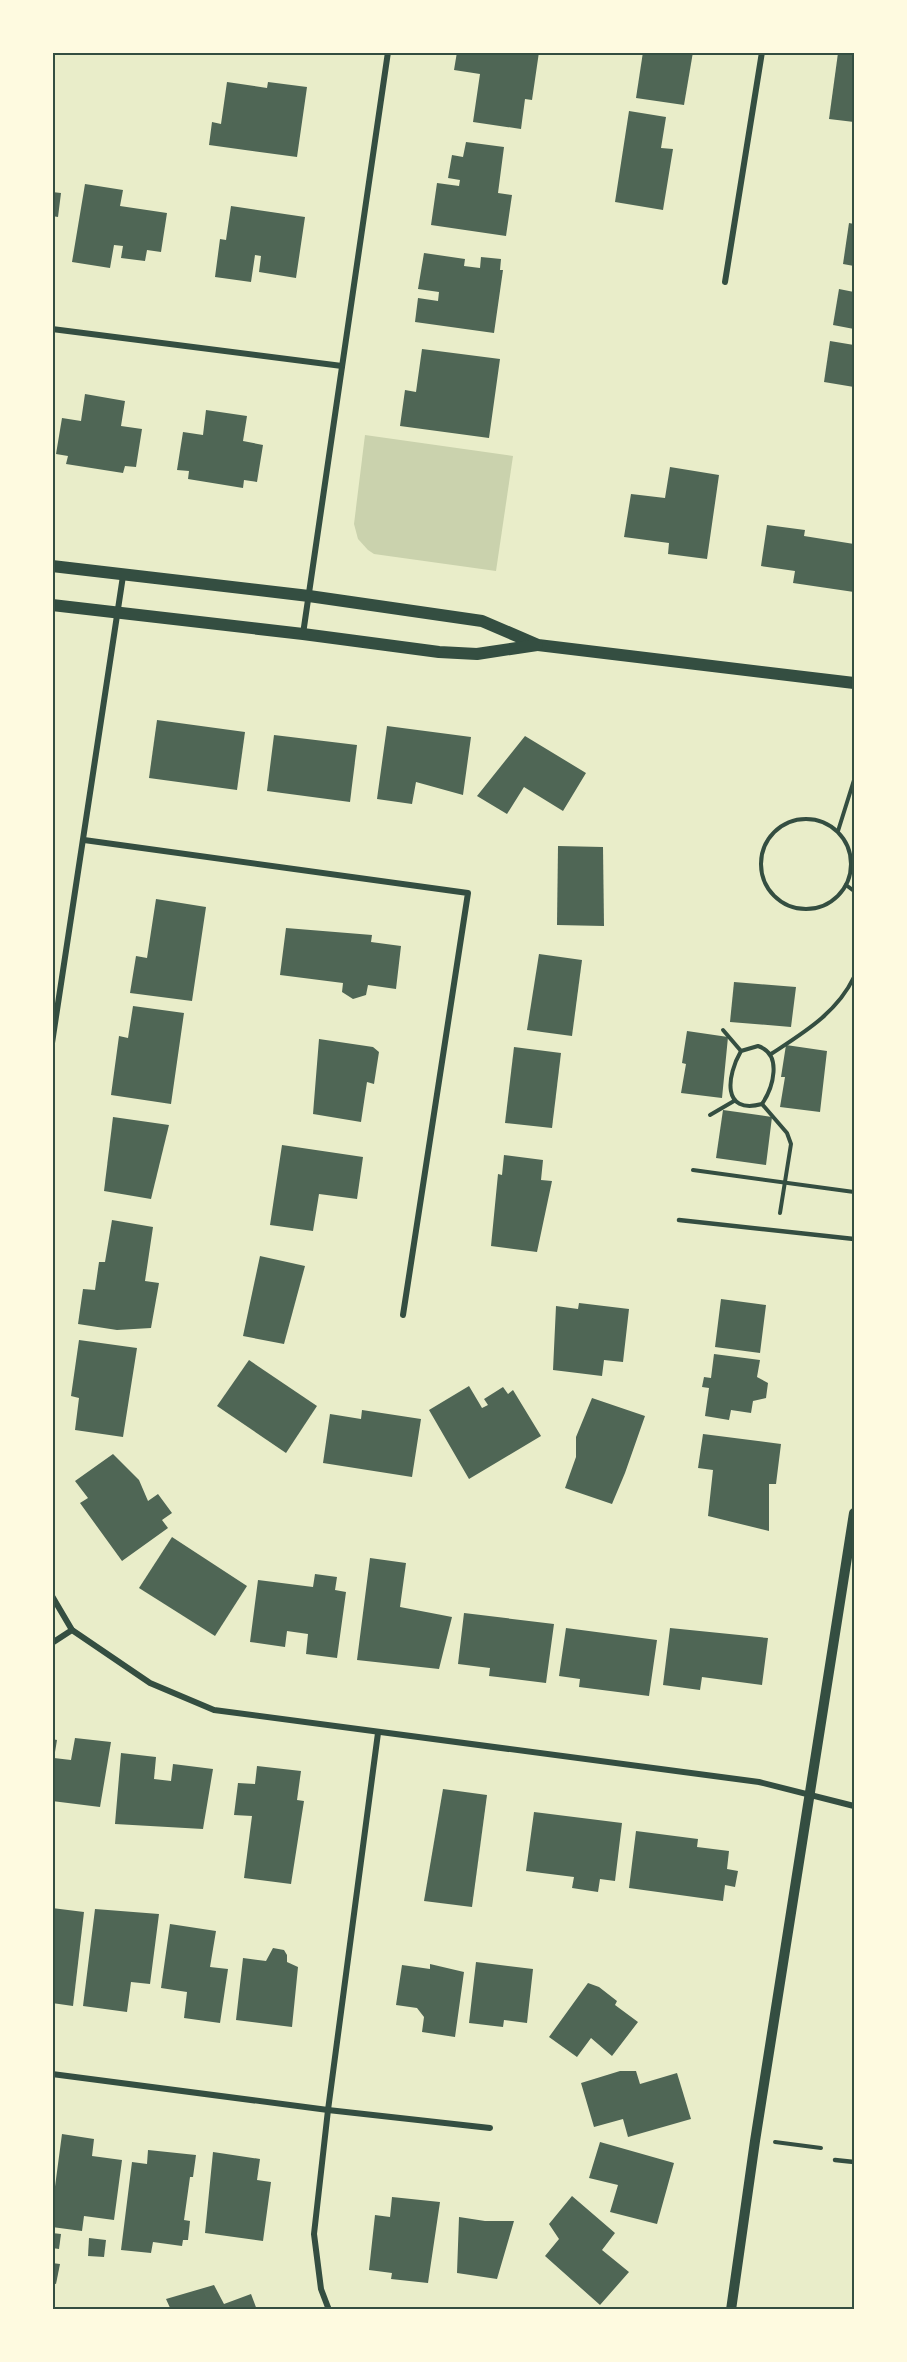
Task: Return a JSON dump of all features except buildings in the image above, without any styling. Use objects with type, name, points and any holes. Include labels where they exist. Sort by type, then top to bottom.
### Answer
[{"type":"main road","points":[[52,566],[309,596],[482,621],[538,645]]},
{"type":"main road","points":[[52,605],[439,652],[477,654],[538,645],[855,683]]},
{"type":"street","points":[[303,634],[388,52]]},
{"type":"street","points":[[725,282],[762,52]]},
{"type":"street","points":[[52,329],[342,366]]},
{"type":"street","points":[[52,1043],[123,576]]},
{"type":"street","points":[[84,840],[468,893],[403,1315]]},
{"type":"street","points":[[731,2310],[755,2141],[855,1513]]},
{"type":"street","points":[[52,1596],[72,1630],[150,1683],[214,1710],[759,1782],[855,1806]]},
{"type":"street","points":[[52,1643],[72,1630]]},
{"type":"street","points":[[329,2310],[321,2289],[314,2234],[328,2110],[378,1733]]},
{"type":"street","points":[[52,2074],[328,2110],[490,2128]]},
{"type":"lane","points":[[679,1220],[855,1239]]},
{"type":"lane","points":[[835,2160],[855,2162]]},
{"type":"path","points":[[838,831],[855,780]]},
{"type":"path","points":[[811,819],[825,822],[838,831],[851,856],[851,871],[846,885],[837,897],[824,905],[810,909],[781,902],[770,891],[763,878],[761,863],[764,849],[771,835],[782,825],[796,820],[811,819]]},
{"type":"path","points":[[846,885],[855,891]]},
{"type":"path","points":[[771,1054],[825,1015],[838,1003],[855,977]]},
{"type":"path","points":[[723,1030],[741,1051]]},
{"type":"path","points":[[758,1046],[765,1048],[771,1054],[772,1082],[769,1095],[762,1104],[750,1107],[742,1106],[734,1101],[731,1076],[741,1051],[758,1046]]},
{"type":"path","points":[[710,1115],[734,1101]]},
{"type":"path","points":[[762,1104],[787,1132],[791,1144],[777,1231]]},
{"type":"path","points":[[693,1170],[855,1192]]},
{"type":"path","points":[[755,2141],[832,2149]]},
{"type":"green space","points":[[365,435],[513,456],[496,571],[374,554],[368,550],[358,539],[354,524]]}]
